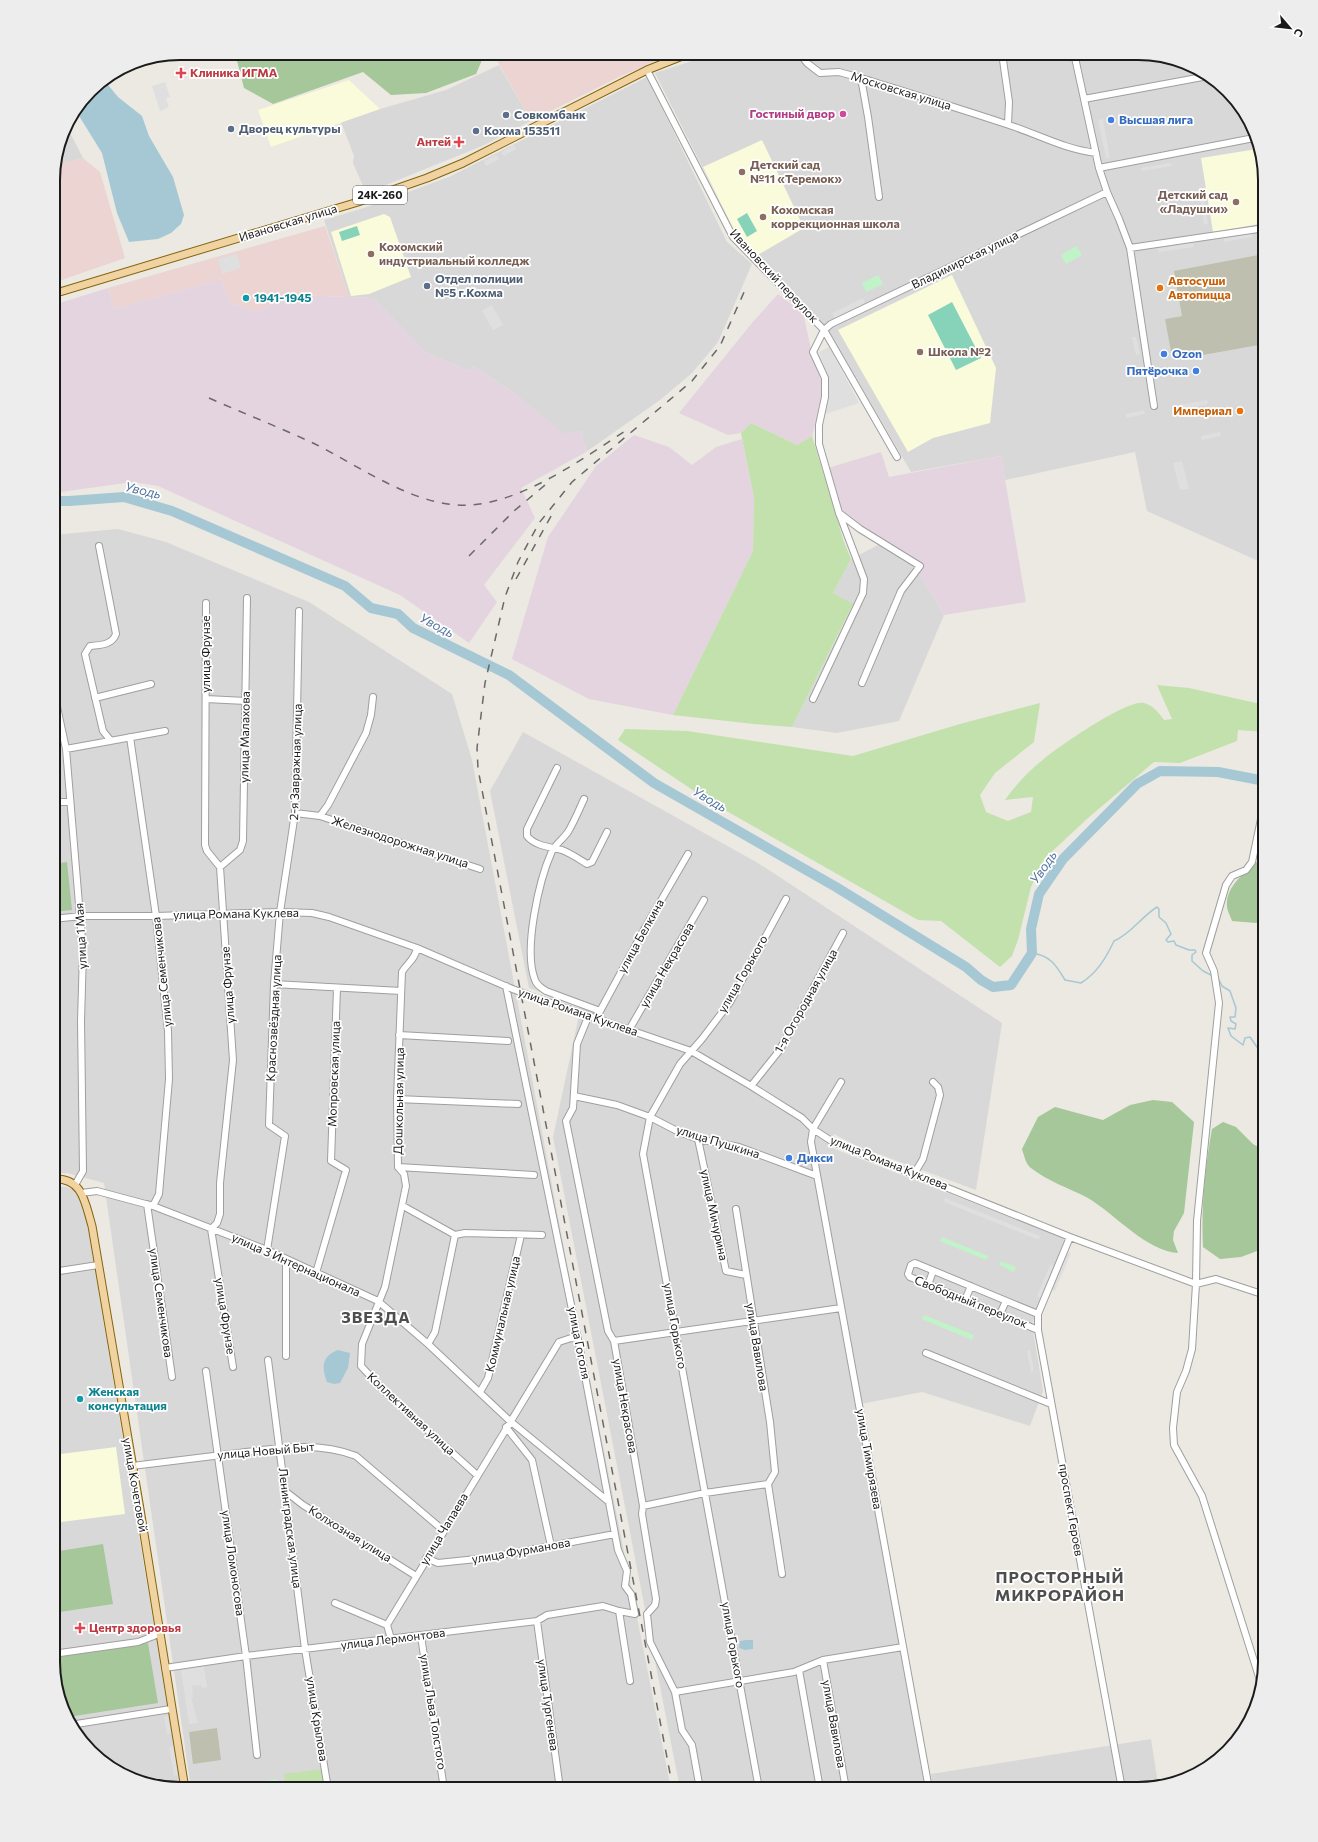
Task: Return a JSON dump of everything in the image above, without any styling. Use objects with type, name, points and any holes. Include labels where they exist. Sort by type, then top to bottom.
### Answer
[{"type":"main road","name":"Ивановская улица","points":[[60,292],[395,190],[463,163],[648,70],[673,60]]},
{"type":"main road","points":[[60,1179],[68,1180],[75,1185]]},
{"type":"main road","name":"улица Кочетовой","points":[[75,1185],[81,1193],[92,1226],[184,1782]]},
{"type":"street","name":"Московская улица","points":[[805,60],[820,73],[839,72],[861,78],[1008,124],[1060,146],[1096,153]]},
{"type":"street","points":[[1003,60],[1010,102],[1008,124]]},
{"type":"street","points":[[1076,60],[1099,168],[1107,192],[1130,248],[1154,406]]},
{"type":"street","name":"Ивановский переулок","points":[[648,70],[719,213],[733,237],[824,330],[897,457]]},
{"type":"street","points":[[1084,99],[1200,77]]},
{"type":"street","points":[[861,78],[879,197]]},
{"type":"street","points":[[1099,168],[1251,139]]},
{"type":"street","name":"Владимирская улица","points":[[824,330],[831,324],[1107,192]]},
{"type":"street","points":[[1130,248],[1258,229]]},
{"type":"street","points":[[813,699],[863,593],[864,579],[839,513],[819,444],[819,425],[825,397],[825,378],[813,352],[824,330]]},
{"type":"street","points":[[839,513],[860,529],[920,566],[901,591],[862,684]]},
{"type":"street","points":[[99,546],[116,634],[114,640],[108,643],[90,646],[85,654],[103,731],[111,741]]},
{"type":"street","name":"улица Малахова","points":[[220,867],[240,850],[243,841],[247,598]]},
{"type":"street","name":"улица Фрунзе","points":[[206,603],[205,845],[207,851],[220,867],[233,1060],[220,1183],[220,1214],[217,1223],[211,1229],[233,1367]]},
{"type":"street","name":"2-я Завражная улица","points":[[280,912],[295,813],[300,611]]},
{"type":"street","points":[[95,698],[151,684]]},
{"type":"street","points":[[320,816],[328,805],[366,733],[371,715],[373,697]]},
{"type":"street","points":[[206,699],[246,701]]},
{"type":"street","name":"улица 1 Мая","points":[[60,721],[66,749],[83,952],[81,1021],[83,1171],[75,1185]]},
{"type":"street","points":[[66,749],[165,731]]},
{"type":"street","name":"улица Семенчикова","points":[[130,737],[156,916],[168,1031],[168,1078],[159,1194],[150,1205],[172,1377]]},
{"type":"street","points":[[557,768],[527,829],[527,836],[530,840],[553,850],[561,850],[587,864],[592,862],[607,832]]},
{"type":"street","points":[[584,799],[568,831],[553,850],[540,889],[531,942],[531,961],[535,980],[538,986],[546,991],[600,1011]]},
{"type":"street","points":[[60,802],[70,802]]},
{"type":"street","name":"Железнодорожная улица","points":[[295,813],[320,816],[480,869]]},
{"type":"street","points":[[1257,1672],[1202,1496],[1174,1445],[1173,1428],[1177,1392],[1186,1371],[1192,1349],[1196,1284],[1197,1221],[1219,1003],[1214,971],[1206,952],[1226,885],[1232,876],[1246,870],[1252,862],[1258,833]]},
{"type":"street","name":"улица Белкина","points":[[596,1019],[645,928],[688,854]]},
{"type":"street","name":"улица Горького","points":[[758,1782],[643,1154],[650,1117],[680,1064],[702,1039],[730,1002],[786,899]]},
{"type":"street","name":"улица Некрасова","points":[[629,1030],[704,900]]},
{"type":"street","name":"улица Романа Куклева","points":[[60,917],[280,912],[312,913],[329,917],[417,948],[528,995],[588,1017],[691,1051],[802,1118],[813,1129],[833,1142],[1070,1237],[1196,1284]]},
{"type":"street","name":"Краснозвёздная улица","points":[[266,1250],[285,1136],[269,1125],[274,984],[280,912]]},
{"type":"street","name":"1-я Огородная улица","points":[[751,1086],[779,1051],[843,932]]},
{"type":"street","name":"Дошкольная улица","points":[[378,1301],[385,1287],[406,1186],[404,1174],[398,1167],[397,1099],[401,991],[402,972],[413,960],[417,948]]},
{"type":"street","points":[[274,984],[401,991]]},
{"type":"street","name":"улица Гоголя","points":[[508,987],[578,1339],[618,1550],[627,1571],[625,1586],[631,1594],[635,1614],[619,1611]]},
{"type":"street","name":"Мопровская улица","points":[[316,1272],[346,1170],[330,1160],[337,988]]},
{"type":"street","name":"улица Некрасова","points":[[588,1017],[577,1044],[573,1108],[566,1121],[608,1331],[614,1341],[643,1506],[642,1514],[656,1599],[655,1606],[647,1614],[650,1642],[674,1692],[682,1730],[692,1745],[699,1782]]},
{"type":"street","points":[[399,1035],[508,1040]]},
{"type":"street","points":[[813,1129],[841,1082]]},
{"type":"street","points":[[914,1174],[923,1159],[940,1095],[938,1087],[933,1082]]},
{"type":"street","name":"улица Пушкина","points":[[574,1096],[617,1105],[650,1117],[677,1131],[698,1139],[739,1147],[817,1176]]},
{"type":"street","points":[[397,1099],[518,1104]]},
{"type":"street","name":"улица Тимирязева","points":[[813,1129],[811,1142],[928,1782]]},
{"type":"street","name":"улица Мичурина","points":[[698,1139],[726,1271],[746,1275]]},
{"type":"street","points":[[398,1167],[534,1175]]},
{"type":"street","name":"улица 3 Интернационала","points":[[81,1193],[97,1191],[150,1205],[266,1250],[378,1301],[428,1344],[510,1420],[609,1502]]},
{"type":"street","points":[[403,1206],[455,1235],[465,1233],[542,1235]]},
{"type":"street","name":"улица Вавилова","points":[[736,1209],[770,1422],[775,1472],[768,1484]]},
{"type":"street","points":[[428,1344],[435,1332],[455,1235]]},
{"type":"street","name":"Коммунальная улица","points":[[480,1392],[488,1378],[521,1235]]},
{"type":"street","name":"проспект Героев","points":[[1070,1237],[1038,1314],[1038,1330],[1121,1782]]},
{"type":"street","points":[[286,1259],[286,1356]]},
{"type":"street","name":"Свободный переулок","points":[[1038,1314],[915,1263],[911,1265],[908,1274],[910,1277],[1038,1330]]},
{"type":"street","points":[[60,1271],[98,1265]]},
{"type":"street","points":[[928,1285],[934,1271]]},
{"type":"street","points":[[1196,1284],[1216,1278],[1258,1293]]},
{"type":"street","points":[[965,1300],[971,1286]]},
{"type":"street","name":"Коллективная улица","points":[[378,1301],[362,1344],[361,1366],[385,1392],[477,1475]]},
{"type":"street","points":[[1000,1314],[1006,1301]]},
{"type":"street","points":[[614,1341],[753,1320],[762,1321],[841,1308]]},
{"type":"street","name":"улица Чапаева","points":[[386,1625],[506,1426],[559,1342],[571,1338],[578,1339]]},
{"type":"street","points":[[926,1353],[1051,1404]]},
{"type":"street","name":"Ленинградская улица","points":[[268,1360],[305,1649]]},
{"type":"street","name":"улица Ломоносова","points":[[206,1371],[246,1656],[257,1755]]},
{"type":"street","points":[[506,1426],[532,1460],[550,1546]]},
{"type":"street","name":"улица Новый Быт","points":[[132,1466],[280,1448],[321,1447],[341,1450],[356,1456],[444,1531]]},
{"type":"street","points":[[643,1506],[705,1493],[768,1484],[782,1574]]},
{"type":"street","name":"Колхозная улица","points":[[285,1491],[303,1505],[416,1576]]},
{"type":"street","name":"улица Фурманова","points":[[426,1558],[438,1563],[486,1558],[615,1534]]},
{"type":"street","points":[[335,1603],[386,1625],[391,1639]]},
{"type":"street","name":"улица Лермонтова","points":[[165,1668],[246,1656],[536,1621],[547,1616],[603,1606],[619,1611]]},
{"type":"street","points":[[619,1611],[630,1681]]},
{"type":"street","name":"улица Тургенева","points":[[536,1621],[559,1782]]},
{"type":"street","points":[[60,1653],[138,1642],[159,1634]]},
{"type":"street","name":"улица Льва Толстого","points":[[421,1636],[443,1782]]},
{"type":"street","points":[[674,1692],[740,1682],[799,1670],[823,1660],[903,1647]]},
{"type":"street","name":"улица Крылова","points":[[305,1649],[327,1782]]},
{"type":"street","name":"улица Вавилова","points":[[823,1660],[845,1782]]},
{"type":"street","points":[[799,1670],[819,1782]]},
{"type":"street","points":[[77,1724],[171,1709]]},
{"type":"shaded area","points":[[497,60],[658,60],[619,77],[531,121]]},
{"type":"shaded area","points":[[695,60],[1146,60],[1162,62],[1184,69],[1211,85],[1223,95],[1242,120],[1254,149],[1258,180],[1258,259],[1182,316],[1165,319],[1191,353],[1192,357],[1258,345],[1258,561],[1147,511],[1135,452],[1005,480],[1001,456],[911,472],[829,331],[811,310],[737,236],[655,73]]},
{"type":"shaded area","points":[[499,65],[531,121],[482,146],[366,193],[353,163],[354,156],[341,122],[446,90]]},
{"type":"shaded area","points":[[647,77],[727,242],[752,264],[718,342],[692,373],[660,400],[586,452],[581,431],[564,435],[514,393],[473,366],[469,371],[425,352],[373,298],[349,297],[324,220],[367,207],[449,177]]},
{"type":"shaded area","points":[[349,80],[380,109],[271,147],[258,110]]},
{"type":"shaded area","points":[[165,82],[170,97],[166,98],[169,107],[160,111],[152,86]]},
{"type":"shaded area","points":[[1103,119],[1110,158],[1106,158],[1098,120]]},
{"type":"shaded area","points":[[70,132],[83,158],[61,163]]},
{"type":"shaded area","points":[[762,140],[804,228],[756,256],[737,236],[703,167]]},
{"type":"shaded area","points":[[514,145],[516,149],[504,156],[502,152]]},
{"type":"shaded area","name":"Детский сад «Ладушки»","points":[[1254,149],[1258,180],[1258,224],[1213,232],[1201,158]]},
{"type":"shaded area","points":[[496,155],[499,159],[486,166],[484,161]]},
{"type":"shaded area","points":[[83,158],[100,172],[125,258],[60,281],[60,172],[61,163]]},
{"type":"shaded area","points":[[1171,163],[1172,166],[1141,171],[1141,168]]},
{"type":"shaded area","points":[[1204,198],[1208,224],[1204,225],[1200,199]]},
{"type":"shaded area","name":"Кохомский индустриальный колледж","points":[[384,214],[390,217],[411,277],[369,294],[351,296],[331,232]]},
{"type":"shaded area","points":[[325,226],[349,297],[300,295],[255,311],[230,303],[221,279],[114,309],[108,288]]},
{"type":"shaded area","points":[[1252,233],[1253,237],[1224,242],[1224,238]]},
{"type":"shaded area","points":[[1193,242],[1194,247],[1159,252],[1158,248]]},
{"type":"shaded area","points":[[237,254],[241,268],[222,274],[218,259]]},
{"type":"shaded area","points":[[1258,255],[1258,345],[1192,357],[1191,353],[1172,357],[1165,319],[1182,316],[1174,271]]},
{"type":"shaded area","name":"Школа №2","points":[[952,275],[996,368],[990,423],[933,438],[908,452],[838,330]]},
{"type":"shaded area","points":[[221,279],[230,303],[255,311],[300,295],[373,298],[425,352],[469,371],[473,366],[514,393],[564,434],[581,431],[586,452],[521,488],[535,518],[484,585],[497,602],[469,643],[400,595],[158,486],[133,482],[60,492],[60,303],[108,288],[114,309]]},
{"type":"shaded area","points":[[778,294],[803,313],[813,358],[822,383],[821,405],[812,436],[797,445],[751,423],[741,433],[728,435],[679,413],[752,323]]},
{"type":"shaded area","points":[[863,298],[865,303],[835,318],[832,313]]},
{"type":"shaded area","points":[[492,305],[503,325],[493,330],[482,311]]},
{"type":"shaded area","points":[[1132,337],[1136,337],[1140,354],[1136,355]]},
{"type":"shaded area","points":[[829,347],[859,403],[825,414],[829,397],[828,376],[819,352]]},
{"type":"shaded area","points":[[1207,400],[1208,404],[1180,410],[1179,405]]},
{"type":"shaded area","points":[[1144,410],[1145,414],[1126,418],[1126,414]]},
{"type":"shaded area","points":[[1220,432],[1221,436],[1202,440],[1201,436]]},
{"type":"shaded area","points":[[634,435],[669,447],[692,465],[716,447],[742,439],[754,498],[753,551],[673,715],[589,699],[512,659],[548,537],[596,466]]},
{"type":"shaded area","points":[[881,452],[889,477],[1001,456],[1026,602],[944,615],[916,568],[851,525],[841,512],[828,468]]},
{"type":"shaded area","points":[[1182,461],[1189,489],[1180,490],[1173,463]]},
{"type":"shaded area","points":[[118,529],[166,542],[309,602],[452,694],[472,760],[566,1259],[670,1782],[190,1782],[104,1183],[67,1173],[60,1174],[60,534]]},
{"type":"shaded area","points":[[880,544],[916,568],[944,615],[899,721],[837,733],[792,727],[853,605],[833,593],[851,559]]},
{"type":"shaded area","points":[[523,732],[758,863],[1002,1023],[976,1190],[857,1146],[834,1134],[827,1146],[1066,1239],[1032,1324],[1043,1391],[1030,1426],[922,1392],[856,1405],[924,1782],[679,1782],[553,1137],[581,1006],[529,988],[490,791]]},
{"type":"shaded area","points":[[60,1186],[67,1187],[77,1192],[85,1210],[180,1782],[164,1781],[134,1773],[120,1766],[95,1747],[76,1722],[69,1708],[61,1678]]},
{"type":"shaded area","points":[[945,1198],[1040,1236],[1039,1240],[944,1202]]},
{"type":"shaded area","points":[[1067,1252],[1071,1253],[1055,1291],[1052,1290]]},
{"type":"shaded area","points":[[1050,1265],[1054,1266],[1041,1298],[1037,1296]]},
{"type":"shaded area","points":[[1030,1350],[1034,1371],[1031,1372],[1027,1351]]},
{"type":"shaded area","points":[[116,1447],[125,1514],[60,1522],[60,1454]]},
{"type":"shaded area","points":[[204,1666],[207,1687],[202,1688],[201,1685],[192,1686],[193,1697],[191,1697],[198,1723],[189,1724],[181,1670]]},
{"type":"shaded area","points":[[168,1716],[171,1734],[167,1734],[164,1717]]},
{"type":"shaded area","points":[[217,1728],[221,1760],[193,1764],[189,1732]]},
{"type":"shaded area","points":[[1151,1739],[1157,1780],[1138,1782],[932,1782],[931,1774]]},
{"type":"shaded area","points":[[173,1746],[178,1775],[174,1776],[169,1747]]},
{"type":"green space","points":[[237,60],[482,60],[476,74],[426,93],[391,95],[363,72],[273,104],[244,88]]},
{"type":"green space","points":[[747,213],[757,231],[747,237],[737,219]]},
{"type":"green space","points":[[357,226],[360,235],[342,241],[339,232]]},
{"type":"green space","points":[[1076,246],[1082,255],[1066,264],[1061,255]]},
{"type":"green space","points":[[878,275],[883,284],[866,292],[862,283]]},
{"type":"green space","points":[[952,302],[981,358],[956,370],[928,315]]},
{"type":"green space","points":[[751,423],[797,445],[812,436],[844,542],[851,559],[833,593],[853,604],[792,727],[673,715],[753,551],[754,498],[741,433]]},
{"type":"green space","points":[[1157,685],[1189,688],[1258,703],[1258,731],[1238,730],[1237,741],[1180,763],[1154,762],[1088,818],[1044,859],[1031,887],[1018,940],[1012,956],[1000,967],[941,921],[918,920],[709,801],[618,740],[625,729],[687,731],[853,756],[960,724],[1040,703],[1034,742],[995,773],[980,795],[986,812],[1008,821],[1031,812],[1033,797],[1005,800],[1009,794],[1029,772],[1045,758],[1094,724],[1123,708],[1144,703],[1158,712],[1164,720],[1172,719]]},
{"type":"green space","points":[[1258,861],[1258,922],[1256,923],[1232,921],[1227,906],[1227,898],[1230,891],[1234,884]]},
{"type":"green space","points":[[67,862],[72,910],[60,911],[60,863]]},
{"type":"green space","points":[[1153,1100],[1172,1102],[1194,1122],[1184,1213],[1174,1231],[1173,1240],[1178,1253],[1166,1251],[1154,1246],[1131,1231],[1088,1198],[1037,1173],[1029,1167],[1022,1149],[1038,1117],[1055,1107],[1103,1120],[1130,1105]]},
{"type":"green space","points":[[1223,1122],[1236,1127],[1258,1147],[1258,1251],[1241,1257],[1220,1259],[1203,1247],[1203,1203],[1207,1158],[1212,1129]]},
{"type":"green space","points":[[942,1237],[988,1256],[986,1260],[940,1241]]},
{"type":"green space","points":[[1001,1261],[1016,1267],[1014,1272],[999,1265]]},
{"type":"green space","points":[[924,1315],[974,1335],[972,1340],[922,1319]]},
{"type":"green space","points":[[103,1544],[113,1604],[60,1612],[60,1551]]},
{"type":"green space","points":[[148,1643],[158,1703],[73,1716],[64,1693],[61,1678],[60,1657]]},
{"type":"green space","points":[[323,1769],[324,1782],[285,1782],[284,1774]]},
{"type":"green space","points":[[275,1779],[281,1782],[260,1782]]},
{"type":"water","points":[[108,84],[118,97],[142,116],[149,136],[173,177],[184,215],[181,224],[171,233],[158,239],[129,242],[117,213],[102,153],[79,115],[90,101]]},
{"type":"water","points":[[338,1350],[350,1353],[348,1368],[340,1383],[334,1384],[327,1382],[324,1372],[324,1363],[329,1355]]},
{"type":"water","points":[[753,1640],[753,1649],[745,1650],[739,1648],[740,1641]]},
{"type":"waterway","name":"Уводь","points":[[60,501],[124,497],[172,511],[345,586],[371,608],[398,614],[413,628],[509,675],[654,783],[836,887],[966,967],[981,980],[993,987],[1011,985],[1032,953],[1031,929],[1039,894],[1063,859],[1137,784],[1160,771],[1218,772],[1258,780]]},
{"type":"waterway","points":[[1032,953],[1044,956],[1052,962],[1065,980],[1081,983],[1092,975],[1100,965],[1114,941],[1126,934],[1157,907],[1159,909],[1159,917],[1166,923],[1171,934],[1166,940],[1168,942],[1174,941],[1176,945],[1189,950],[1195,950],[1196,952],[1192,955],[1192,961],[1203,971],[1213,976]]},
{"type":"waterway","points":[[1218,978],[1222,986],[1230,991],[1236,1008],[1235,1017],[1230,1017],[1231,1021],[1236,1024],[1235,1029],[1228,1028],[1231,1036],[1243,1045],[1245,1038],[1250,1037],[1258,1049]]},
{"type":"railway","points":[[672,1782],[478,769],[477,748],[485,683],[505,597],[518,562],[539,523],[572,482],[692,381],[720,346],[745,290]]},
{"type":"railway","points":[[209,398],[315,444],[390,485],[410,494],[451,504],[471,505],[491,502],[511,496],[571,466],[625,431]]},
{"type":"railway","points":[[469,556],[514,511],[545,485]]},
{"type":"railway","points":[[516,579],[555,509]]},
{"type":"place","name":"Клиника ИГМА","points":[[181,73]]},
{"type":"place","name":"Гостиный двор","points":[[843,114]]},
{"type":"place","name":"Совкомбанк","points":[[506,115]]},
{"type":"place","name":"Высшая лига","points":[[1111,120]]},
{"type":"place","name":"Дворец культуры","points":[[231,129]]},
{"type":"place","name":"Кохма 153511","points":[[476,131]]},
{"type":"place","name":"Антей","points":[[459,142]]},
{"type":"place","name":"Детский сад №11 «Теремок»","points":[[742,172]]},
{"type":"place","name":"Детский сад «Ладушки»","points":[[1236,202]]},
{"type":"place","name":"Кохомская коррекционная школа","points":[[763,217]]},
{"type":"place","name":"Кохомский индустриальный колледж","points":[[371,254]]},
{"type":"place","name":"Отдел полиции №5 г.Кохма","points":[[427,286]]},
{"type":"place","name":"Автосуши Автопицца","points":[[1160,288]]},
{"type":"place","name":"1941-1945","points":[[246,298]]},
{"type":"place","name":"Школа №2","points":[[920,352]]},
{"type":"place","name":"Ozon","points":[[1164,354]]},
{"type":"place","name":"Пятёрочка","points":[[1196,371]]},
{"type":"place","name":"Империал","points":[[1240,411]]},
{"type":"place","name":"Дикси","points":[[789,1158]]},
{"type":"place","name":"Женская консультация","points":[[80,1399]]},
{"type":"place","name":"Центр здоровья","points":[[80,1628]]},
{"type":"district","name":"ЗВЕЗДА","points":[[376,1317]]},
{"type":"district","name":"ПРОСТОРНЫЙ МИКРОРАЙОН","points":[[1060,1586]]}]
